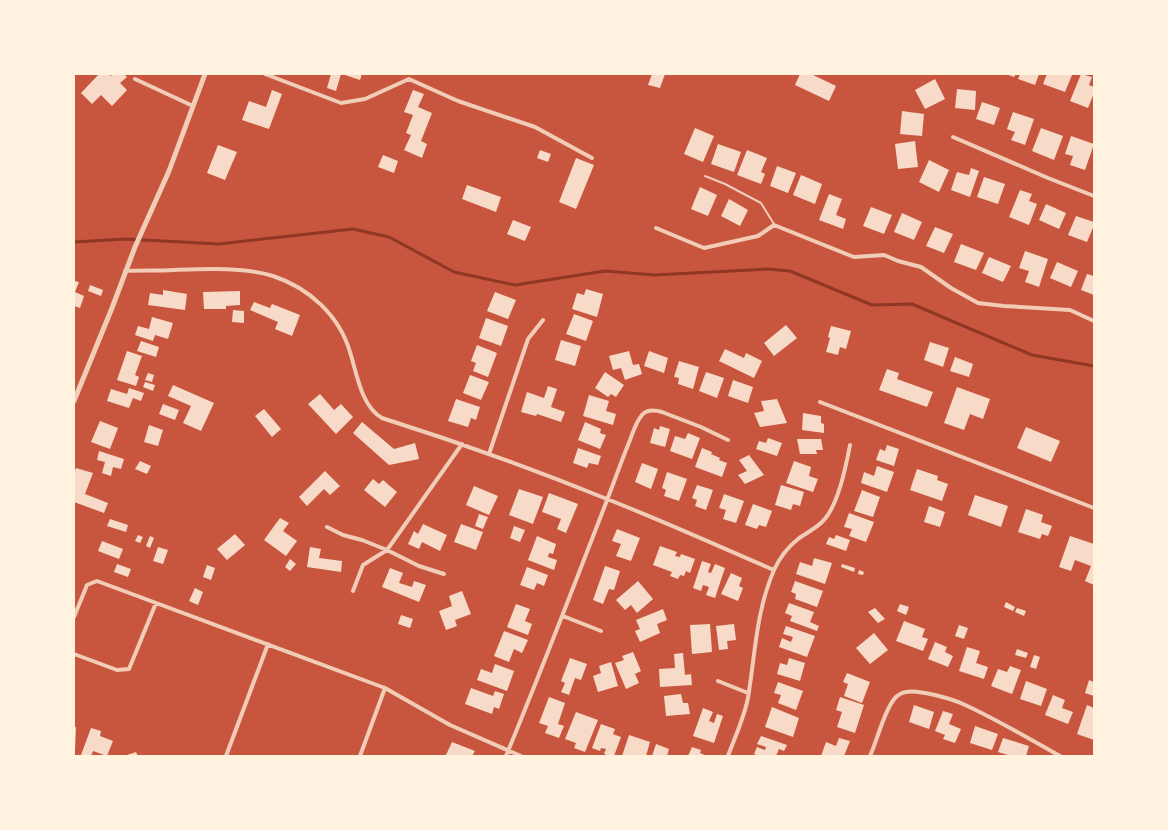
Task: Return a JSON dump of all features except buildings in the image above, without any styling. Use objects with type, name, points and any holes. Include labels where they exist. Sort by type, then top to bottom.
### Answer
[{"type":"street","points":[[74,401],[112,308],[125,271],[169,171],[206,74]]},
{"type":"street","points":[[265,74],[341,103],[365,99],[409,79],[458,101],[535,127],[592,158]]},
{"type":"street","points":[[135,79],[193,106]]},
{"type":"street","points":[[953,137],[1094,196]]},
{"type":"street","points":[[656,228],[704,248],[758,236],[774,225],[854,257],[884,256],[920,267],[951,288],[978,303],[1070,310],[1094,321]]},
{"type":"street","points":[[125,271],[202,269],[237,270],[272,276],[286,281],[317,300],[336,322],[349,349],[364,399],[374,412],[382,418],[462,444],[607,499],[774,570]]},
{"type":"street","points":[[489,454],[528,338],[543,320]]},
{"type":"street","points":[[820,402],[1094,508]]},
{"type":"street","points":[[506,756],[563,616],[637,422],[646,412],[657,410],[701,427],[728,440]]},
{"type":"street","points":[[353,591],[363,565],[387,550],[462,444]]},
{"type":"street","points":[[728,756],[740,724],[748,693],[758,622],[774,570],[788,549],[797,540],[824,520],[830,511],[844,474],[850,445]]},
{"type":"street","points":[[327,527],[343,535],[362,540],[387,550],[419,566],[444,574]]},
{"type":"street","points":[[74,617],[87,585],[97,581],[385,688],[450,725],[521,756]]},
{"type":"street","points":[[74,654],[117,670],[129,669],[156,603]]},
{"type":"street","points":[[563,616],[601,631]]},
{"type":"street","points":[[226,756],[268,644]]},
{"type":"street","points":[[718,681],[748,693]]},
{"type":"street","points":[[360,756],[385,688]]},
{"type":"street","points":[[870,756],[891,702],[896,696],[907,692],[948,698],[962,703],[1060,756]]},
{"type":"lane","points":[[705,176],[725,184],[761,203],[774,225]]},
{"type":"waterway","points":[[74,242],[125,239],[219,244],[353,229],[389,237],[454,272],[515,285],[605,271],[655,275],[767,269],[790,271],[872,305],[912,304],[1032,355],[1094,366]]}]
